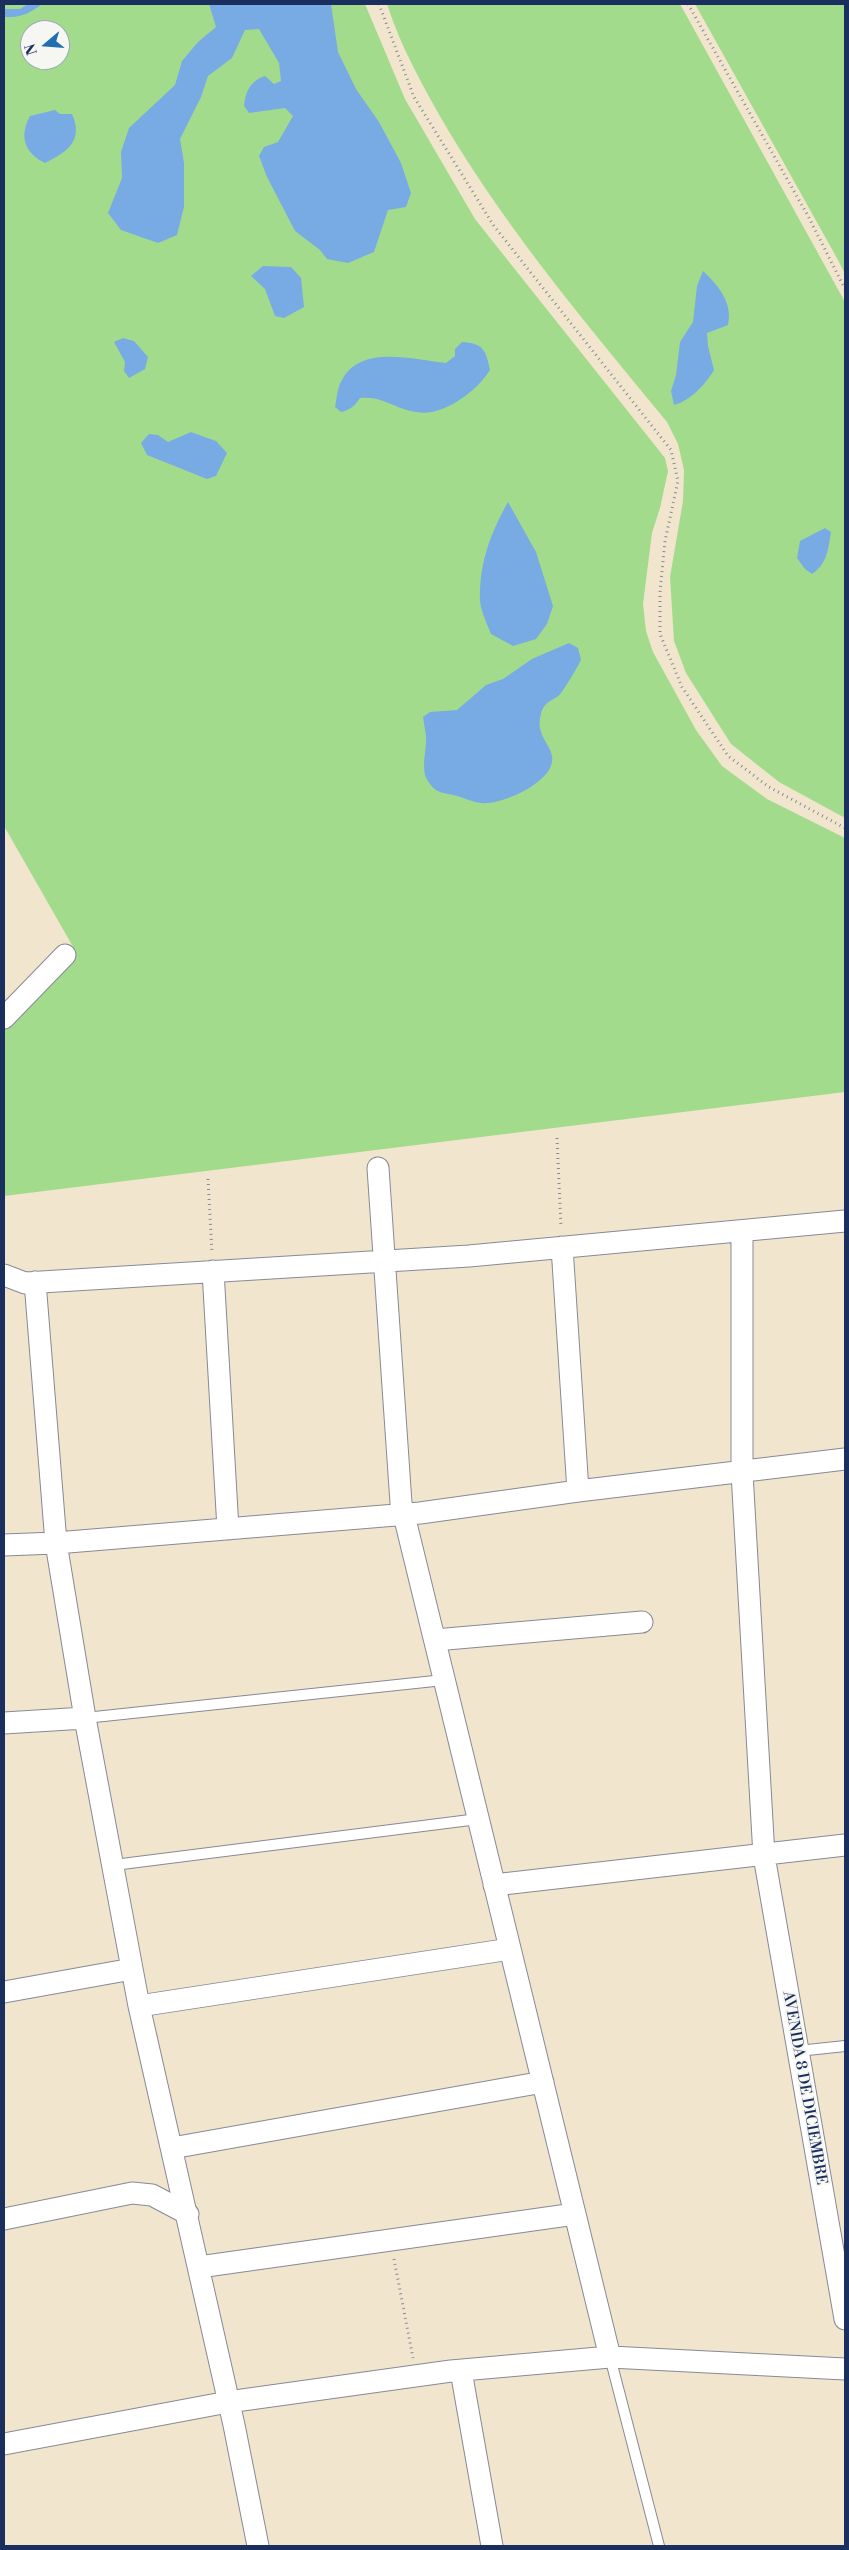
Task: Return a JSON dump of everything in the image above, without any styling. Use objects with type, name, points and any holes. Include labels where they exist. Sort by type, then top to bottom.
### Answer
[{"type":"street","points":[[4,1018],[64,955]]},
{"type":"street","points":[[378,1168],[401,1503],[610,2357]]},
{"type":"street","points":[[4,1275],[25,1283],[385,1261],[845,1221]]},
{"type":"street","name":"AVENIDA 8 DE DICIEMBRE","points":[[742,1230],[742,1473],[764,1856],[842,2288],[845,2319]]},
{"type":"street","points":[[562,1247],[578,1491]]},
{"type":"street","points":[[213,1272],[228,1529]]},
{"type":"street","points":[[35,1282],[56,1543],[84,1718],[114,1865],[132,1969],[188,2214],[258,2546]]},
{"type":"street","points":[[4,1545],[56,1543],[404,1514],[845,1459]]},
{"type":"street","points":[[435,1640],[642,1622]]},
{"type":"street","points":[[4,1723],[84,1718]]},
{"type":"street","points":[[494,1885],[845,1846]]},
{"type":"street","points":[[140,2006],[510,1949]]},
{"type":"street","points":[[4,1992],[132,1969]]},
{"type":"street","points":[[172,2148],[543,2082]]},
{"type":"street","points":[[4,2219],[132,2193],[152,2195],[188,2214]]},
{"type":"street","points":[[198,2267],[575,2214]]},
{"type":"street","points":[[4,2444],[228,2402],[461,2370],[610,2357],[845,2369]]},
{"type":"street","points":[[461,2370],[492,2546]]},
{"type":"lane","points":[[84,1718],[444,1680]]},
{"type":"lane","points":[[114,1865],[478,1819]]},
{"type":"lane","points":[[798,2051],[845,2046]]},
{"type":"lane","points":[[610,2357],[659,2546]]},
{"type":"path","points":[[379,4],[414,98],[494,226],[671,450],[678,481],[665,541],[660,592],[660,634],[682,687],[728,756],[769,787],[845,828]]},
{"type":"path","points":[[688,4],[808,216],[845,289]]},
{"type":"path","points":[[557,1138],[562,1247]]},
{"type":"path","points":[[208,1179],[213,1272]]},
{"type":"path","points":[[390,2240],[416,2376]]},
{"type":"green space","points":[[4,4],[365,4],[405,99],[475,219],[665,458],[668,471],[652,533],[643,604],[646,631],[653,652],[696,730],[722,766],[767,799],[845,838],[845,1092],[4,1196],[4,1030],[76,952],[4,826]]},
{"type":"green space","points":[[387,4],[680,4],[845,302],[845,818],[779,782],[731,744],[686,673],[674,641],[670,577],[683,501],[684,470],[678,444],[667,422],[552,280],[472,169],[414,68],[399,37]]},
{"type":"green space","points":[[695,4],[845,4],[845,274],[838,260]]},
{"type":"water","points":[[28,4],[42,4],[24,15],[4,17],[4,9],[20,9]]},
{"type":"water","points":[[209,4],[331,4],[338,52],[356,89],[379,122],[401,163],[411,193],[406,207],[388,210],[374,252],[348,263],[327,259],[320,250],[295,231],[267,177],[259,156],[264,147],[278,142],[293,116],[285,108],[249,113],[244,106],[250,87],[260,78],[265,76],[274,84],[281,81],[279,63],[259,29],[245,30],[232,58],[208,76],[201,97],[180,139],[184,163],[184,207],[177,235],[158,243],[121,230],[108,213],[122,178],[121,152],[129,128],[175,85],[182,61],[198,42],[216,27]]},
{"type":"water","points":[[55,110],[60,114],[72,114],[75,123],[75,138],[66,150],[45,163],[28,149],[24,137],[25,130],[30,116]]},
{"type":"water","points":[[263,266],[291,267],[301,278],[304,307],[284,318],[275,316],[265,289],[251,276]]},
{"type":"water","points":[[703,271],[719,289],[727,302],[728,325],[707,333],[714,370],[711,375],[692,396],[674,405],[671,391],[676,375],[680,342],[693,322],[697,286]]},
{"type":"water","points":[[123,338],[134,341],[148,357],[145,369],[129,378],[124,371],[125,362],[114,342]]},
{"type":"water","points":[[462,342],[475,344],[482,349],[487,357],[490,370],[476,387],[448,407],[426,413],[416,412],[376,399],[360,398],[352,407],[344,411],[341,412],[335,407],[340,383],[351,369],[362,362],[375,358],[389,357],[446,363],[455,356],[455,349]]},
{"type":"water","points":[[191,432],[216,441],[227,453],[216,476],[207,479],[147,455],[141,443],[149,434],[158,435],[168,442]]},
{"type":"water","points":[[508,502],[536,552],[553,606],[547,624],[536,639],[513,646],[491,634],[480,601],[481,574],[487,550]]},
{"type":"water","points":[[825,528],[831,532],[828,550],[821,565],[812,574],[805,569],[797,558],[800,541]]},
{"type":"water","points":[[569,643],[578,648],[581,660],[559,696],[547,703],[542,709],[541,731],[552,756],[549,770],[544,776],[530,788],[512,797],[487,803],[475,802],[434,789],[424,771],[426,736],[423,717],[430,712],[457,710],[486,685],[503,679],[532,659]]}]
